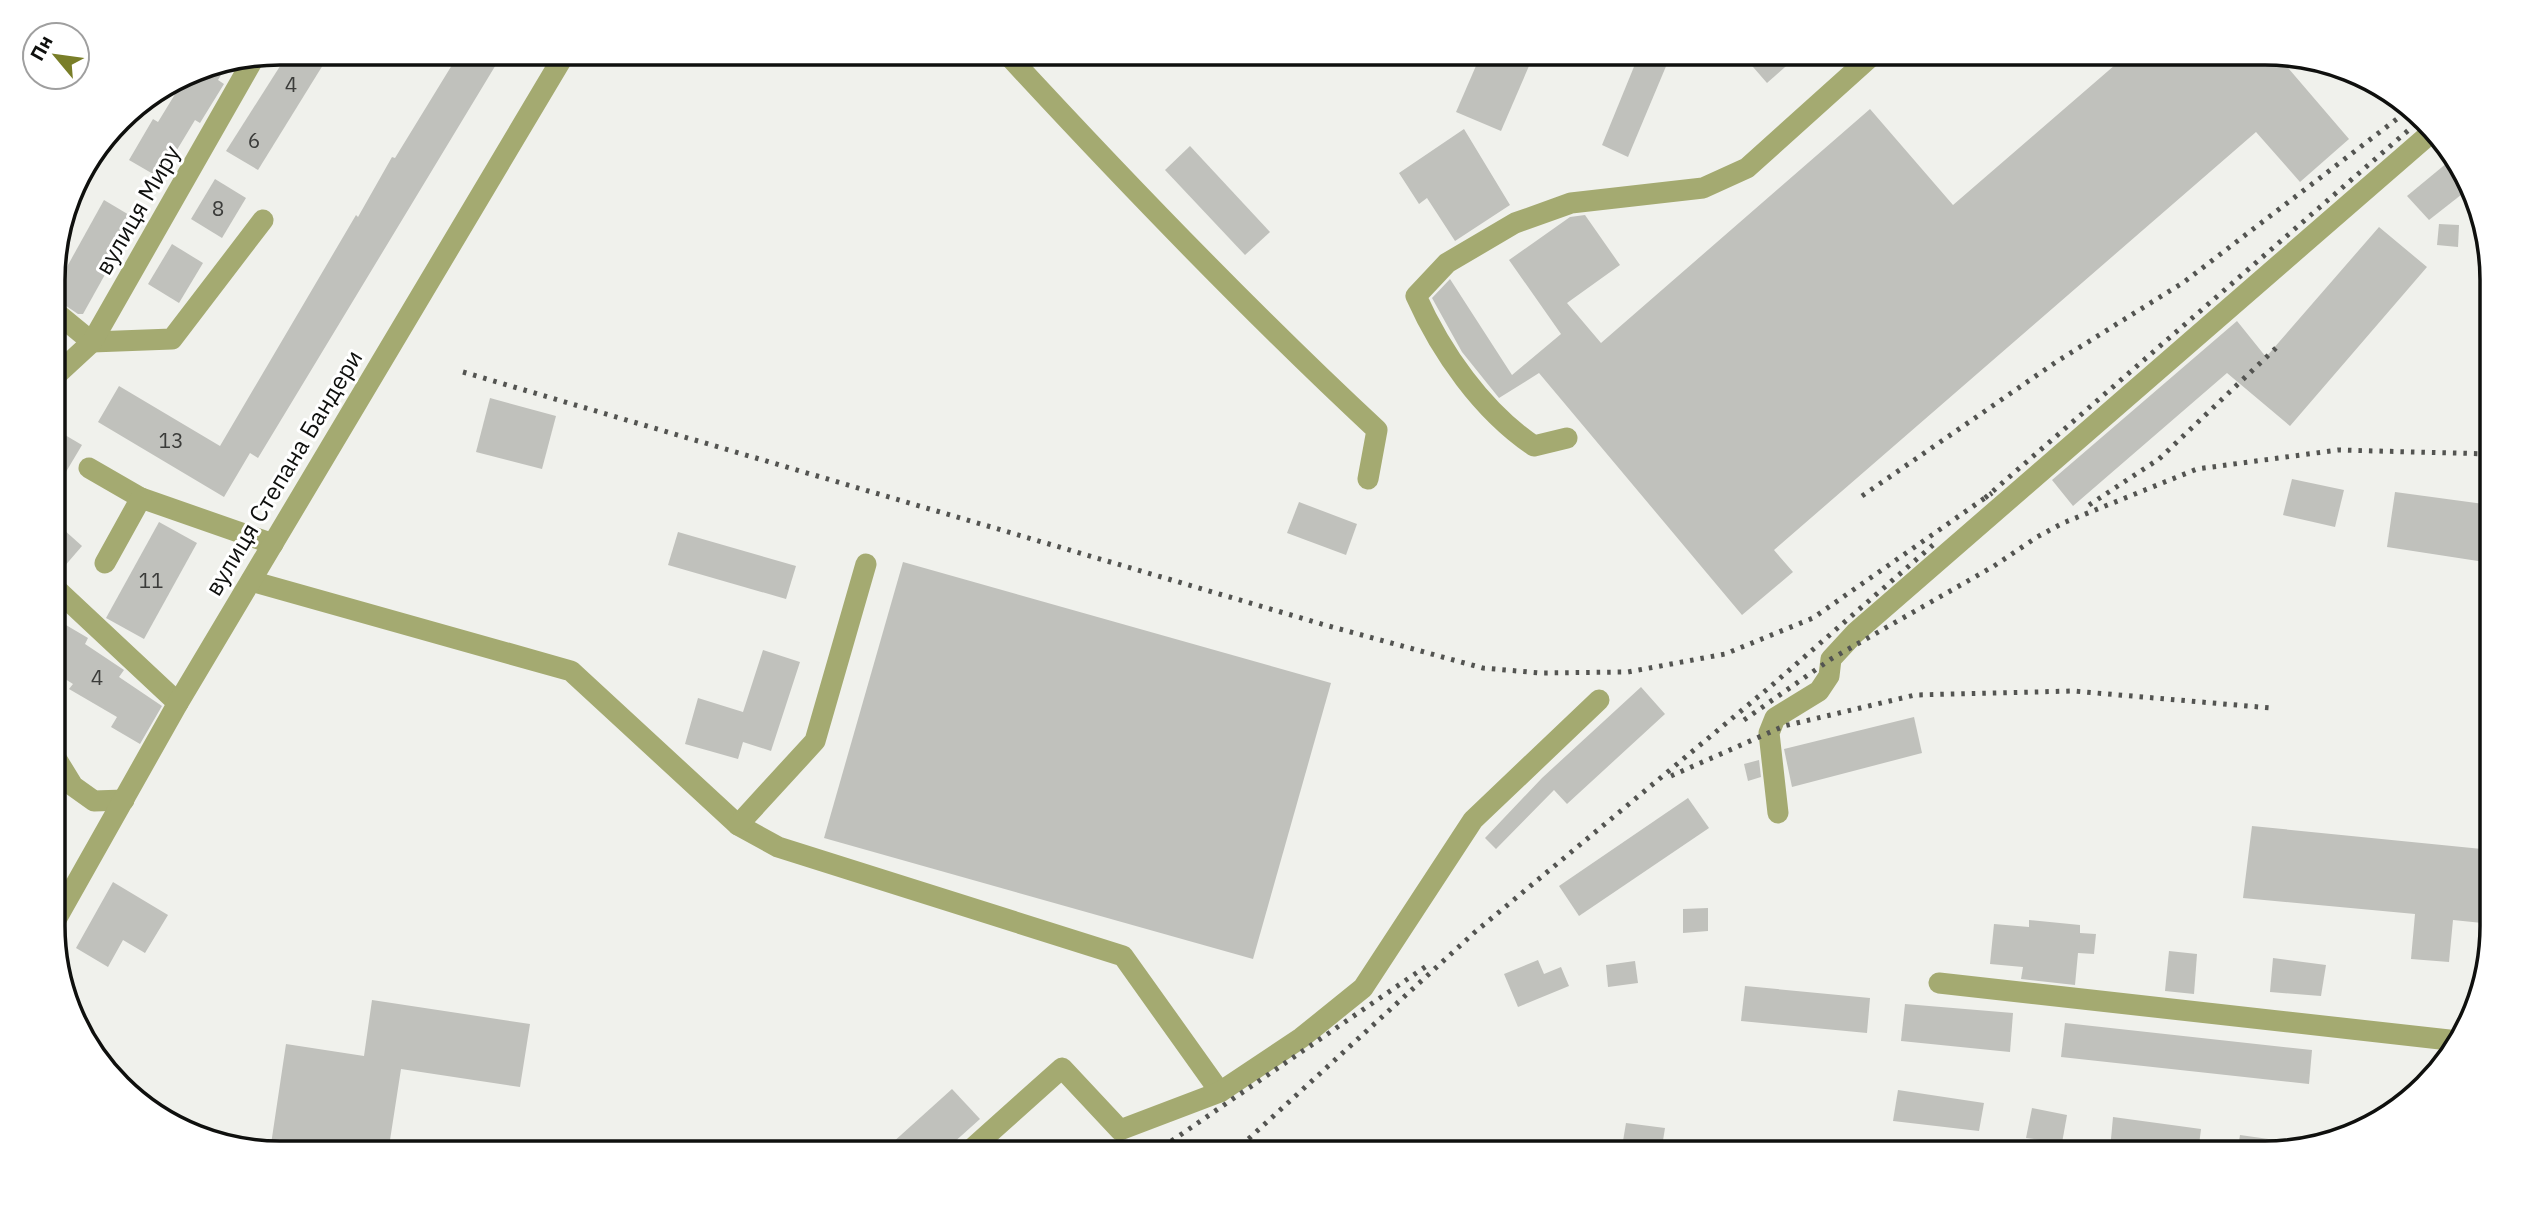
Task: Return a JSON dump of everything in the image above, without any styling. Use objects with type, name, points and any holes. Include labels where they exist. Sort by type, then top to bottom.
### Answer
[{"type":"street","name":"вулиця Степана Бандери","points":[[65,904],[178,703],[558,65]]},
{"type":"street","points":[[1017,65],[1136,192],[1310,367],[1377,430],[1368,479]]},
{"type":"street","points":[[1567,438],[1534,446],[1509,429],[1466,379],[1429,326],[1416,296],[1447,263],[1515,223],[1571,203],[1703,188],[1747,169],[1862,65]]},
{"type":"street","name":"вулиця Миру","points":[[65,367],[92,342],[249,67]]},
{"type":"street","points":[[1778,813],[1769,733],[1775,718],[1819,691],[1829,676],[1831,659],[1854,633],[2426,138]]},
{"type":"street","points":[[65,320],[92,342],[172,339],[263,220]]},
{"type":"street","points":[[89,468],[141,498],[273,544]]},
{"type":"street","points":[[104,563],[141,498]]},
{"type":"street","points":[[738,825],[815,741],[866,564]]},
{"type":"street","points":[[251,581],[571,671],[738,825],[778,847],[1123,956],[1220,1092]]},
{"type":"street","points":[[65,597],[178,703]]},
{"type":"street","points":[[980,1141],[1062,1068],[1121,1130],[1220,1092],[1301,1038],[1363,988],[1473,820],[1599,700]]},
{"type":"street","points":[[65,773],[73,786],[94,801],[124,800]]},
{"type":"street","points":[[1939,984],[2447,1040]]},
{"type":"building","points":[[281,65],[323,65],[258,170],[226,151]]},
{"type":"building","points":[[452,65],[496,65],[258,458],[250,453],[224,497],[98,422],[119,386],[220,446],[356,215],[358,217],[392,157],[395,158]]},
{"type":"building","points":[[1476,65],[1529,65],[1501,131],[1456,112]]},
{"type":"building","points":[[1635,65],[1667,65],[1628,157],[1602,145]]},
{"type":"building","points":[[1751,65],[1787,65],[1767,83]]},
{"type":"building","points":[[2115,65],[2286,66],[2349,139],[2300,182],[2256,132],[1774,550],[1793,572],[1742,615],[1539,373],[1499,398],[1462,352],[1432,298],[1450,279],[1512,375],[1561,334],[1509,260],[1570,217],[1585,215],[1620,265],[1567,303],[1601,343],[1870,109],[1953,205]]},
{"type":"building","points":[[222,73],[218,80],[224,84],[200,123],[195,120],[160,178],[129,160],[153,119],[158,122],[177,92]]},
{"type":"building","points":[[1464,129],[1510,205],[1455,241],[1427,198],[1419,204],[1399,173]]},
{"type":"building","points":[[1190,146],[1270,232],[1245,255],[1165,170]]},
{"type":"building","points":[[2446,164],[2462,194],[2429,220],[2407,196]]},
{"type":"building","points":[[215,179],[246,198],[222,238],[191,219]]},
{"type":"building","points":[[104,200],[136,219],[83,314],[78,314],[65,305],[65,270]]},
{"type":"building","points":[[2439,224],[2459,225],[2458,247],[2437,245]]},
{"type":"building","points":[[2379,227],[2427,267],[2290,426],[2227,373],[2073,506],[2052,480],[2237,321],[2266,357]]},
{"type":"building","points":[[172,244],[203,263],[179,303],[148,284]]},
{"type":"building","points":[[490,398],[556,416],[542,469],[476,452]]},
{"type":"building","points":[[65,435],[82,445],[65,474]]},
{"type":"building","points":[[2292,479],[2344,490],[2335,527],[2283,515]]},
{"type":"building","points":[[2395,492],[2480,504],[2480,561],[2387,547]]},
{"type":"building","points":[[1299,502],[1357,524],[1346,555],[1287,533]]},
{"type":"building","points":[[159,522],[197,543],[144,639],[106,618]]},
{"type":"building","points":[[65,531],[82,546],[65,566]]},
{"type":"building","points":[[678,532],[796,566],[786,599],[668,565]]},
{"type":"building","points":[[903,562],[1331,683],[1253,959],[824,838]]},
{"type":"building","points":[[65,624],[88,638],[85,644],[124,670],[119,677],[162,706],[140,744],[111,727],[117,717],[69,689],[73,684],[65,679]]},
{"type":"building","points":[[763,650],[800,662],[771,751],[743,742],[738,759],[685,744],[698,698],[743,712]]},
{"type":"building","points":[[1641,687],[1665,714],[1567,804],[1554,790],[1496,849],[1485,838],[1542,778]]},
{"type":"building","points":[[1914,717],[1922,753],[1792,787],[1784,749]]},
{"type":"building","points":[[1759,760],[1761,777],[1748,781],[1744,764]]},
{"type":"building","points":[[1688,798],[1709,828],[1579,916],[1559,886]]},
{"type":"building","points":[[2252,826],[2480,849],[2480,923],[2453,920],[2449,962],[2411,959],[2415,914],[2243,898]]},
{"type":"building","points":[[113,882],[168,915],[145,953],[123,940],[108,967],[76,948]]},
{"type":"building","points":[[1708,908],[1708,931],[1683,933],[1683,909]]},
{"type":"building","points":[[2029,920],[2080,925],[2080,933],[2096,934],[2094,954],[2078,953],[2075,985],[2021,979],[2023,967],[1990,964],[1994,924],[2029,927]]},
{"type":"building","points":[[2169,951],[2197,954],[2194,994],[2165,991]]},
{"type":"building","points":[[2273,958],[2326,965],[2321,996],[2270,992]]},
{"type":"building","points":[[1538,960],[1544,974],[1561,967],[1569,986],[1518,1007],[1504,974]]},
{"type":"building","points":[[1635,961],[1638,983],[1608,987],[1606,965]]},
{"type":"building","points":[[1745,986],[1870,998],[1867,1033],[1741,1021]]},
{"type":"building","points":[[372,1000],[530,1024],[520,1087],[401,1069],[390,1141],[272,1140],[286,1044],[364,1056]]},
{"type":"building","points":[[1905,1004],[2013,1013],[2010,1052],[1901,1041]]},
{"type":"building","points":[[2065,1023],[2312,1050],[2309,1084],[2061,1057]]},
{"type":"building","points":[[952,1089],[980,1119],[955,1141],[894,1141]]},
{"type":"building","points":[[1898,1090],[1984,1103],[1979,1131],[1893,1121]]},
{"type":"building","points":[[2032,1108],[2067,1115],[2062,1141],[2026,1138]]},
{"type":"building","points":[[2113,1117],[2201,1129],[2200,1141],[2111,1141]]},
{"type":"building","points":[[1626,1123],[1665,1128],[1663,1141],[1623,1141]]},
{"type":"building","points":[[2240,1135],[2280,1141],[2279,1141],[2239,1141]]},
{"type":"railway","points":[[1862,496],[2056,362],[2184,282],[2402,115]]},
{"type":"railway","points":[[1985,498],[2414,125]]},
{"type":"railway","points":[[2089,505],[2159,459],[2276,348]]},
{"type":"railway","points":[[463,372],[1325,625],[1483,668],[1540,673],[1628,672],[1725,654],[1813,618],[1992,493]]},
{"type":"railway","points":[[1744,720],[1831,659],[1994,566],[2037,537],[2063,523],[2197,469],[2338,450],[2480,454]]},
{"type":"railway","points":[[1246,1141],[1475,932],[1771,686],[1933,545]]},
{"type":"railway","points":[[1671,776],[1784,726],[1915,695],[2073,691],[2271,708]]},
{"type":"railway","points":[[1171,1141],[1428,965]]}]
